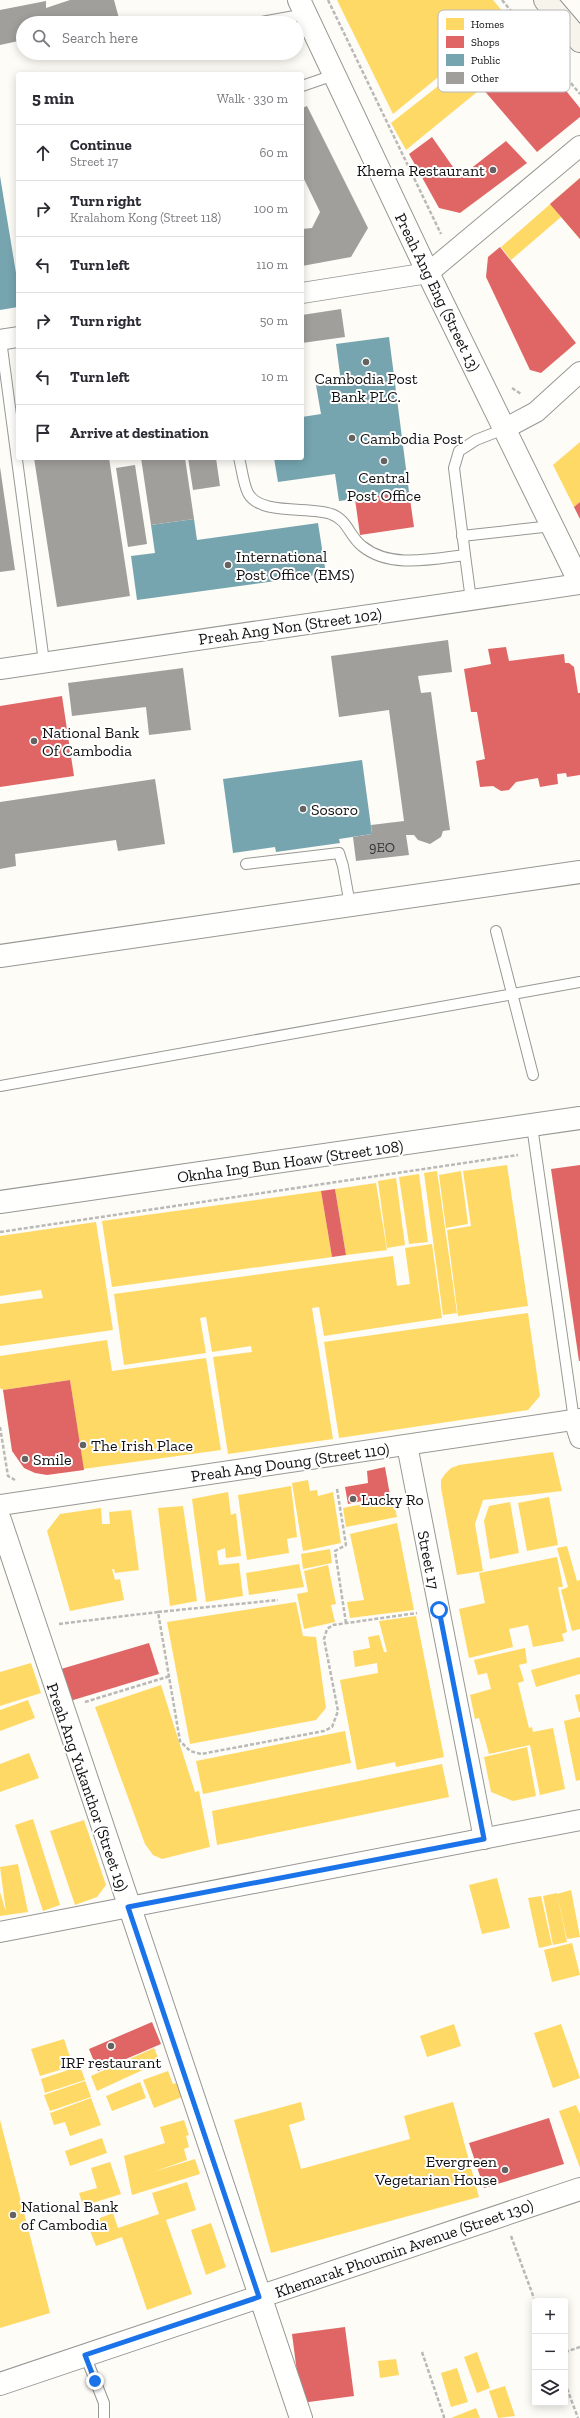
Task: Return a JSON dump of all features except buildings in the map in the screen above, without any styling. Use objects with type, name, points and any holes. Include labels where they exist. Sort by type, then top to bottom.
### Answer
[{"type":"main road","points":[[545,0],[554,10]]},
{"type":"main road","points":[[570,29],[580,41]]},
{"type":"street","name":"Preah Ang Eng (Street 13)","points":[[303,7],[428,273],[580,583]]},
{"type":"street","points":[[304,293],[428,273],[580,146]]},
{"type":"street","points":[[504,429],[536,412],[580,372]]},
{"type":"street","name":"Preah Ang Non (Street 102)","points":[[0,669],[580,583]]},
{"type":"street","points":[[0,956],[580,872]]},
{"type":"street","name":"Oknha Ing Bun Hoaw (Street 108)","points":[[0,1202],[580,1118]]},
{"type":"street","name":"Preah Ang Doung (Street 110)","points":[[0,1505],[407,1445],[578,1425]]},
{"type":"street","name":"Street 17","points":[[407,1445],[484,1839]]},
{"type":"street","name":"Preah Ang Yukanthor (Street 19)","points":[[0,1520],[34,1627],[301,2418]]},
{"type":"street","points":[[0,1932],[580,1820]]},
{"type":"street","name":"Khemarak Phoumin Avenue (Street 130)","points":[[0,2384],[580,2189]]},
{"type":"lane","points":[[277,16],[303,7]]},
{"type":"lane","points":[[304,85],[334,75]]},
{"type":"lane","points":[[6,339],[16,424]]},
{"type":"lane","points":[[471,600],[454,468],[459,451],[476,440],[504,429]]},
{"type":"lane","points":[[20,460],[44,662]]},
{"type":"lane","points":[[240,460],[248,494],[254,501],[266,506],[330,513],[341,519],[348,526],[362,546],[374,553],[404,562],[465,555]]},
{"type":"lane","points":[[462,536],[552,526]]},
{"type":"lane","points":[[246,864],[338,854],[343,866],[350,905]]},
{"type":"lane","points":[[496,931],[533,1076]]},
{"type":"lane","points":[[0,1086],[580,982]]},
{"type":"lane","points":[[532,1126],[578,1425]]},
{"type":"lane","points":[[85,2355],[104,2403],[104,2418]]},
{"type":"path","points":[[328,0],[442,236]]},
{"type":"path","points":[[502,0],[510,10]]},
{"type":"path","points":[[570,82],[580,94]]},
{"type":"path","points":[[509,387],[525,397]]},
{"type":"path","points":[[0,1232],[522,1154]]},
{"type":"path","points":[[0,1427],[8,1476],[17,1481]]},
{"type":"path","points":[[337,1489],[346,1545],[335,1550],[346,1623]]},
{"type":"path","points":[[34,1627],[158,1612],[278,1600]]},
{"type":"path","points":[[158,1612],[180,1741],[190,1751],[201,1754],[324,1731],[332,1727],[338,1711],[324,1639],[327,1629],[333,1625],[439,1610]]},
{"type":"path","points":[[62,1709],[170,1676]]},
{"type":"path","points":[[504,2214],[534,2298]]},
{"type":"path","points":[[568,2351],[580,2347]]},
{"type":"path","points":[[422,2352],[444,2417],[442,2418]]},
{"type":"path","points":[[568,2391],[578,2418]]},
{"type":"place","name":"Khema Restaurant","points":[[493,170]]},
{"type":"place","name":"Cambodia Post Bank PLC.","points":[[366,362]]},
{"type":"place","name":"Cambodia Post","points":[[352,438]]},
{"type":"place","name":"Central Post Office","points":[[384,461]]},
{"type":"place","name":"International Post Office (EMS)","points":[[228,565]]},
{"type":"place","name":"National Bank Of Cambodia","points":[[34,741]]},
{"type":"place","name":"Sosoro","points":[[303,809]]},
{"type":"place","name":"The Irish Place","points":[[83,1445]]},
{"type":"place","name":"Smile","points":[[25,1459]]},
{"type":"place","name":"Lucky Ro","points":[[353,1499]]},
{"type":"place","name":"IRF restaurant","points":[[111,2046]]},
{"type":"place","name":"Evergreen Vegetarian House","points":[[505,2170]]},
{"type":"place","name":"National Bank of Cambodia","points":[[13,2215]]},
{"type":"route","points":[[95,2381],[85,2355],[259,2297],[128,1907],[484,1839],[439,1610]]}]
